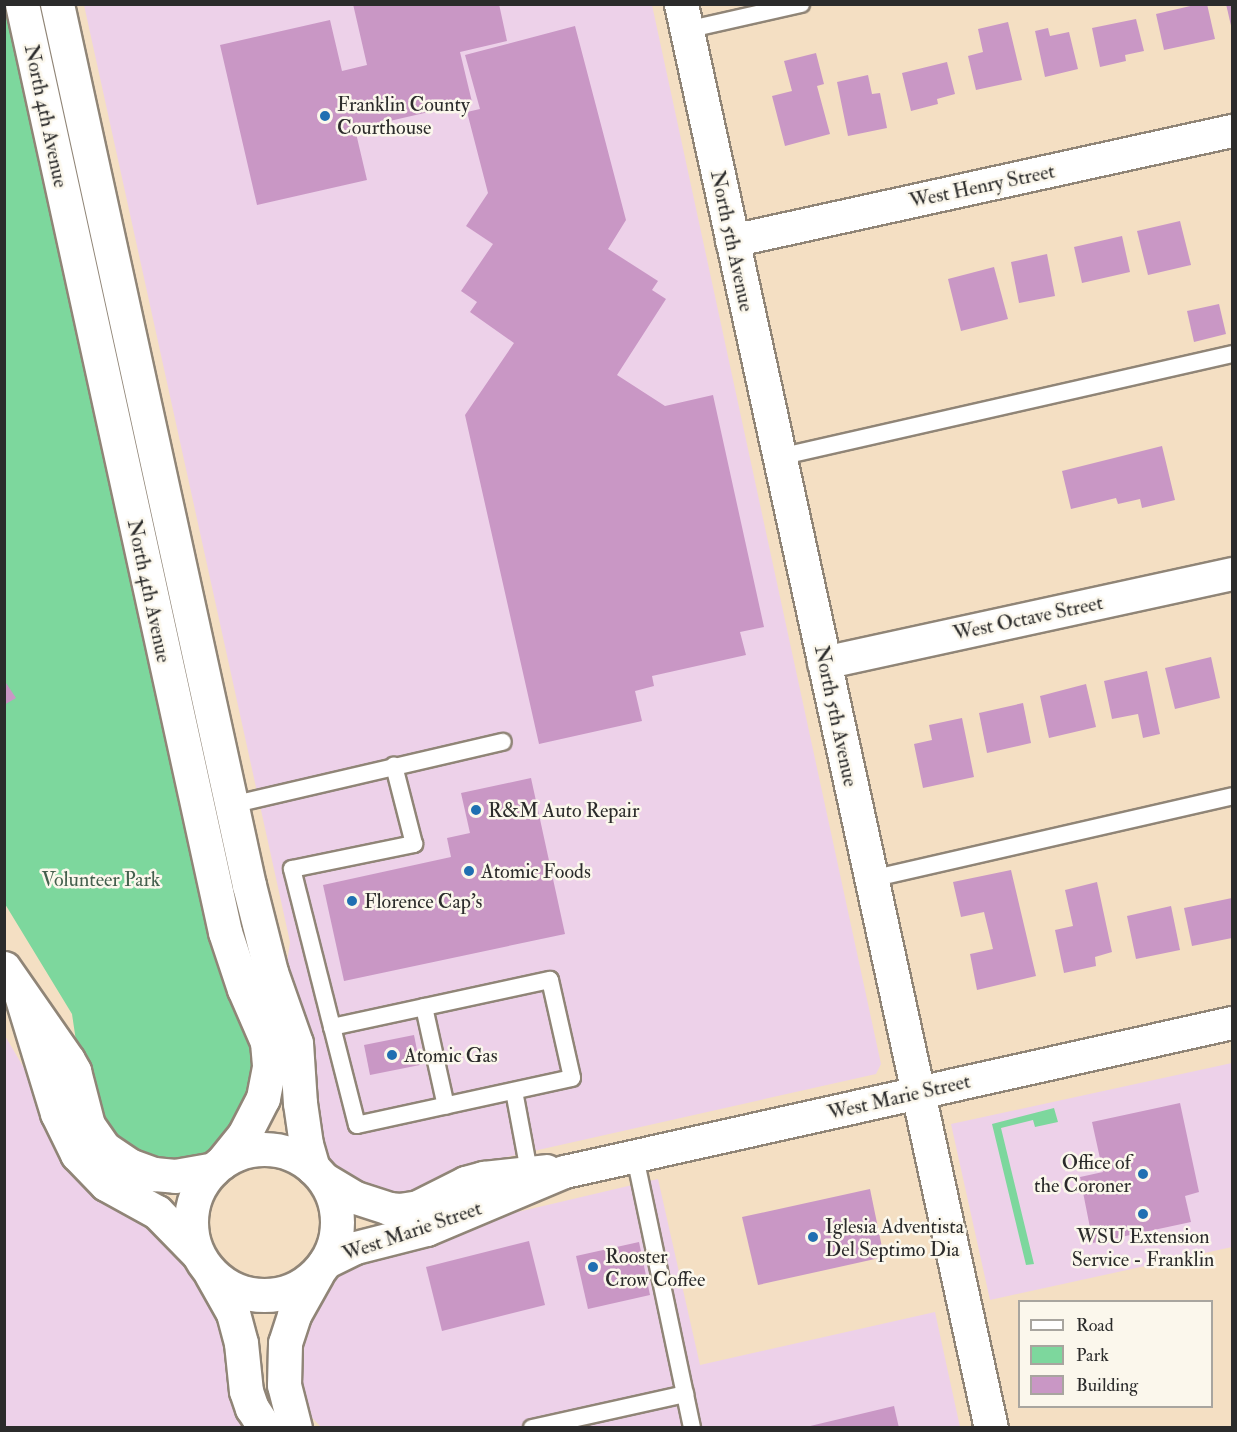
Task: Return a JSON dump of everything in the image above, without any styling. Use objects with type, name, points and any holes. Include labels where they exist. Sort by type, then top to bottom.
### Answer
[{"type":"main road","name":"North 4th Avenue","points":[[22,4],[198,813],[232,958],[264,1032],[269,1053],[266,1090],[256,1115],[244,1135],[218,1166]]},
{"type":"main road","name":"North 4th Avenue","points":[[57,4],[262,941],[296,1043],[300,1103],[306,1144],[319,1174]]},
{"type":"main road","name":"North 5th Avenue","points":[[683,17],[991,1428]]},
{"type":"main road","points":[[12,980],[74,1071],[86,1119],[104,1148],[129,1165],[154,1174],[175,1176],[218,1166]]},
{"type":"main road","points":[[12,980],[57,1113],[77,1154],[106,1184],[157,1212],[220,1280],[237,1290],[256,1294],[276,1294],[295,1288],[321,1268]]},
{"type":"main road","points":[[265,1428],[252,1408],[246,1391],[241,1343],[233,1313],[202,1260],[192,1233],[191,1213],[198,1188],[218,1166],[240,1153],[259,1149],[279,1150],[297,1156],[319,1174],[332,1193],[337,1217],[335,1242],[294,1315],[285,1343],[284,1385],[295,1428]]},
{"type":"street","name":"West Henry Street","points":[[732,241],[1233,131]]},
{"type":"street","name":"West Octave Street","points":[[824,663],[1233,574]]},
{"type":"street","name":"West Marie Street","points":[[321,1268],[356,1248],[427,1230],[566,1172],[1233,1023]]},
{"type":"street","name":"West Marie Street","points":[[319,1174],[356,1198],[389,1209],[400,1210],[418,1207],[466,1183],[529,1171],[566,1172]]},
{"type":"lane","points":[[683,17],[801,4]]},
{"type":"lane","points":[[779,457],[1233,354]]},
{"type":"lane","points":[[198,813],[503,742]]},
{"type":"lane","points":[[332,1027],[550,980],[572,1078],[357,1125],[332,1027],[292,869],[414,844],[394,766]]},
{"type":"lane","points":[[871,879],[1233,796]]},
{"type":"lane","points":[[424,1007],[446,1106]]},
{"type":"lane","points":[[514,1091],[529,1171]]},
{"type":"lane","points":[[635,1157],[693,1428]]},
{"type":"lane","points":[[532,1428],[685,1394]]},
{"type":"shaded area","points":[[84,5],[652,5],[881,1064],[876,1074],[493,1160],[393,1200],[331,1167],[317,1138],[286,970],[290,942]]},
{"type":"shaded area","points":[[4,1034],[41,1097],[136,1209],[178,1247],[212,1292],[246,1427],[5,1427]]},
{"type":"shaded area","points":[[1232,1063],[1232,1247],[990,1300],[951,1124]]},
{"type":"shaded area","points":[[658,1179],[700,1365],[935,1312],[960,1427],[321,1427],[302,1407],[293,1382],[303,1319],[316,1294],[336,1274],[364,1258],[500,1216]]},
{"type":"green space","name":"Volunteer Park","points":[[8,4],[215,955],[225,984],[243,1017],[259,1071],[217,1151],[180,1163],[129,1152],[100,1123],[76,1041],[72,1014],[5,904],[4,5]]},
{"type":"green space","points":[[1054,1108],[1058,1122],[1035,1127],[1033,1120],[1001,1128],[1034,1264],[1026,1265],[992,1124]]},
{"type":"building","name":"Franklin County Courthouse","points":[[353,4],[499,4],[507,41],[460,52],[472,102],[355,129],[367,180],[257,205],[220,45],[330,20],[342,71],[367,65]]},
{"type":"building","points":[[1207,4],[1215,39],[1164,50],[1156,14]]},
{"type":"building","points":[[1226,4],[1232,4],[1232,30]]},
{"type":"building","points":[[1136,19],[1144,51],[1125,55],[1126,61],[1100,67],[1092,28]]},
{"type":"building","points":[[1008,22],[1022,80],[976,90],[968,56],[983,52],[978,29]]},
{"type":"building","points":[[575,26],[626,220],[608,249],[658,281],[652,290],[666,299],[617,375],[665,406],[713,395],[764,627],[740,632],[746,655],[652,676],[654,686],[635,691],[642,721],[539,744],[465,415],[514,343],[470,312],[477,302],[461,291],[493,244],[466,226],[488,193],[467,112],[480,109],[465,55]]},
{"type":"building","points":[[1048,28],[1050,36],[1069,32],[1078,69],[1045,77],[1035,31]]},
{"type":"building","points":[[816,53],[824,84],[817,86],[830,134],[785,146],[772,96],[792,91],[784,61]]},
{"type":"building","points":[[947,62],[955,94],[937,99],[938,104],[911,111],[902,73]]},
{"type":"building","points":[[868,75],[872,94],[880,93],[887,128],[848,136],[837,82]]},
{"type":"building","points":[[1180,221],[1191,265],[1148,275],[1137,231]]},
{"type":"building","points":[[1122,236],[1130,272],[1082,283],[1074,247]]},
{"type":"building","points":[[1047,254],[1055,296],[1019,303],[1011,262]]},
{"type":"building","points":[[994,267],[1008,319],[961,331],[948,279]]},
{"type":"building","points":[[1219,304],[1226,334],[1194,342],[1187,311]]},
{"type":"building","points":[[1162,446],[1175,500],[1142,508],[1140,499],[1118,504],[1116,498],[1071,509],[1062,471]]},
{"type":"building","points":[[1211,657],[1220,698],[1175,709],[1165,668]]},
{"type":"building","points":[[1147,671],[1160,734],[1143,738],[1138,714],[1112,719],[1104,681]]},
{"type":"building","points":[[4,680],[16,698],[4,705]]},
{"type":"building","points":[[1086,684],[1096,727],[1049,738],[1040,696]]},
{"type":"building","points":[[1023,703],[1031,743],[987,753],[979,713]]},
{"type":"building","points":[[962,718],[974,777],[923,788],[914,744],[932,740],[929,725]]},
{"type":"building","name":"Atomic Foods","points":[[531,778],[565,934],[344,981],[323,885],[451,857],[447,838],[470,833],[461,793]]},
{"type":"building","points":[[1011,870],[1036,976],[977,990],[970,954],[993,949],[984,912],[961,917],[953,882]]},
{"type":"building","points":[[1097,882],[1112,952],[1095,957],[1096,966],[1064,973],[1055,930],[1073,926],[1065,890]]},
{"type":"building","points":[[1232,898],[1232,938],[1192,946],[1184,908]]},
{"type":"building","points":[[1171,906],[1180,950],[1136,959],[1127,916]]},
{"type":"building","name":"Atomic Gas","points":[[414,1035],[420,1065],[370,1075],[364,1045]]},
{"type":"building","name":"Office of the Coroner","points":[[1180,1103],[1199,1192],[1185,1196],[1191,1222],[1093,1243],[1080,1177],[1103,1172],[1092,1122]]},
{"type":"building","name":"Iglesia Adventista Del Septimo Dia","points":[[870,1189],[884,1257],[758,1285],[742,1217]]},
{"type":"building","points":[[529,1241],[545,1305],[442,1331],[426,1267]]},
{"type":"building","points":[[639,1242],[650,1295],[588,1309],[576,1256]]},
{"type":"building","points":[[894,1406],[899,1428],[806,1428],[806,1427]]},
{"type":"place","name":"Franklin County Courthouse","points":[[325,116]]},
{"type":"place","name":"R&M Auto Repair","points":[[476,810]]},
{"type":"place","name":"Atomic Foods","points":[[469,871]]},
{"type":"place","name":"Florence Cap's","points":[[352,901]]},
{"type":"place","name":"Atomic Gas","points":[[392,1055]]},
{"type":"place","name":"Office of the Coroner","points":[[1143,1174]]},
{"type":"place","name":"WSU Extension Service - Franklin","points":[[1143,1214]]},
{"type":"place","name":"Iglesia Adventista Del Septimo Dia","points":[[813,1237]]},
{"type":"place","name":"Rooster Crow Coffee","points":[[593,1267]]}]
